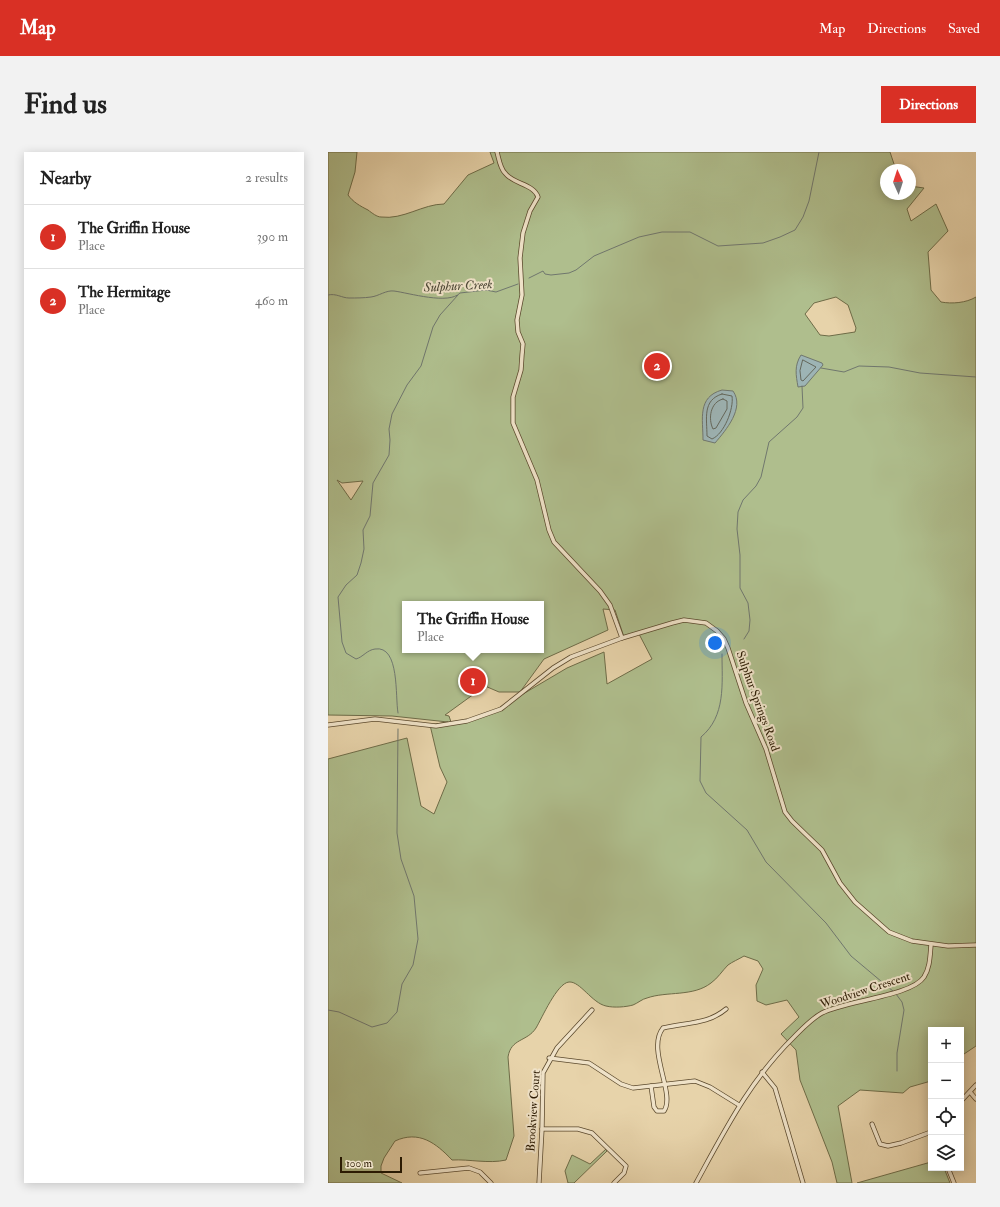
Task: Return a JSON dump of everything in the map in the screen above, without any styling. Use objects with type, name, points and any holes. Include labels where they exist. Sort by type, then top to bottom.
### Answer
[{"type":"street","points":[[498,152],[505,173],[512,179],[537,192],[538,197],[530,211],[523,233],[520,258],[522,295],[517,320],[518,332],[523,344],[521,370],[512,398],[514,423],[537,480],[549,530],[554,542],[562,553],[600,591],[610,605],[622,638]]},
{"type":"street","name":"Sulphur Springs Road","points":[[328,725],[375,719],[436,726],[467,721],[501,709],[553,668],[570,657],[622,638],[684,620],[706,623],[717,630],[724,639],[728,648],[746,703],[766,749],[785,812],[792,821],[822,850],[840,883],[855,902],[889,932],[912,941],[931,945],[976,945]]},
{"type":"street","name":"Woodview Crescent","points":[[696,1183],[739,1105],[762,1072],[785,1046],[822,1013],[845,1005],[900,991],[915,985],[923,979],[928,970],[931,945]]},
{"type":"street","points":[[651,1086],[654,1107],[657,1111],[661,1112],[666,1108],[657,1039],[663,1028],[695,1023],[717,1017],[726,1009]]},
{"type":"street","name":"Brookview Court","points":[[537,1182],[542,1129],[543,1073],[556,1048],[592,1010]]},
{"type":"street","points":[[550,1058],[589,1063],[621,1084],[630,1087],[695,1081],[710,1087],[739,1105]]},
{"type":"street","points":[[762,1072],[775,1088],[803,1183]]},
{"type":"street","points":[[963,1099],[976,1085]]},
{"type":"street","points":[[970,1092],[976,1099]]},
{"type":"street","points":[[872,1124],[880,1144],[888,1146],[928,1135]]},
{"type":"street","points":[[542,1129],[578,1129],[596,1135],[626,1166],[624,1173],[614,1183]]},
{"type":"street","points":[[420,1174],[469,1168],[480,1172],[491,1183]]},
{"type":"street","points":[[949,1171],[954,1183]]},
{"type":"green space","points":[[328,152],[357,152],[355,172],[348,195],[357,204],[376,216],[389,217],[405,214],[428,206],[444,204],[468,175],[494,163],[490,152],[890,152],[894,164],[880,164],[880,200],[914,200],[907,209],[911,221],[936,204],[948,231],[928,252],[931,290],[941,302],[950,303],[968,301],[976,297],[976,1046],[964,1054],[964,1027],[928,1027],[928,1082],[910,1087],[903,1093],[860,1090],[838,1106],[852,1183],[837,1183],[832,1162],[800,1080],[796,1050],[781,1034],[799,1017],[787,1000],[766,1005],[757,1001],[756,985],[763,969],[758,961],[744,956],[728,965],[718,977],[704,987],[688,992],[655,996],[627,1006],[616,1007],[601,1004],[582,988],[569,982],[564,984],[555,994],[536,1028],[528,1036],[512,1046],[510,1051],[508,1057],[514,1136],[506,1160],[493,1162],[452,1160],[440,1148],[426,1140],[412,1137],[404,1138],[395,1141],[384,1158],[381,1166],[381,1173],[402,1183],[328,1183],[328,759],[407,738],[421,806],[434,814],[447,782],[440,767],[430,725],[448,722],[392,716],[328,715]],"holes":[[[836,297],[848,305],[856,328],[855,332],[829,336],[820,335],[805,314],[814,303]],[[337,480],[342,483],[363,481],[351,500]],[[603,609],[615,610],[624,637],[639,634],[652,659],[607,684],[604,652],[567,668],[501,707],[476,719],[451,722],[449,716],[445,715],[485,686],[499,692],[520,692],[544,659],[608,630]]]},
{"type":"green space","points":[[916,187],[924,188],[916,198]]},
{"type":"green space","points":[[606,1149],[607,1151],[574,1183],[568,1183],[565,1171],[572,1155],[590,1164]]},
{"type":"green space","points":[[928,1163],[928,1171],[945,1171],[950,1183],[857,1183]]},
{"type":"water","points":[[801,355],[822,363],[823,365],[805,386],[798,387],[796,367]]},
{"type":"water","points":[[722,390],[733,391],[736,398],[737,404],[733,418],[715,443],[703,440],[702,417],[705,403],[714,393]]},
{"type":"waterway","name":"Sulphur Creek","points":[[529,278],[543,271],[545,274],[551,275],[569,273],[576,270],[594,256],[639,237],[662,232],[690,232],[718,246],[763,243],[780,237],[795,230],[803,217],[809,201],[819,152]]},
{"type":"waterway","name":"Sulphur Creek","points":[[328,295],[363,298],[388,291],[394,291],[428,297],[447,298],[460,293],[486,290],[496,292],[518,284]]},
{"type":"waterway","points":[[398,713],[395,674],[389,655],[383,650],[375,649],[356,659],[346,653],[342,642],[338,597],[346,585],[357,575],[361,563],[364,549],[363,530],[370,516],[373,483],[389,455],[389,429],[392,414],[407,385],[421,366],[433,327],[440,315],[458,295]]},
{"type":"waterway","points":[[821,368],[844,372],[859,366],[889,367],[920,373],[976,377]]},
{"type":"waterway","points":[[744,639],[749,631],[750,620],[748,603],[740,588],[740,555],[737,529],[738,512],[743,500],[756,486],[761,477],[769,442],[797,417],[803,408],[802,386]]},
{"type":"waterway","points":[[722,654],[722,688],[719,709],[709,729],[701,737],[700,781],[706,793],[747,830],[766,862],[826,923],[851,956],[894,992]]},
{"type":"waterway","points":[[328,1010],[339,1012],[372,1027],[387,1023],[397,1012],[402,984],[413,965],[418,939],[414,896],[401,859],[397,833],[398,729]]},
{"type":"waterway","points":[[896,994],[902,1002],[904,1010],[897,1053],[897,1071]]},
{"type":"place","name":"The Hermitage","points":[[657,366]]},
{"type":"place","name":"The Griffin House","points":[[473,681]]}]
